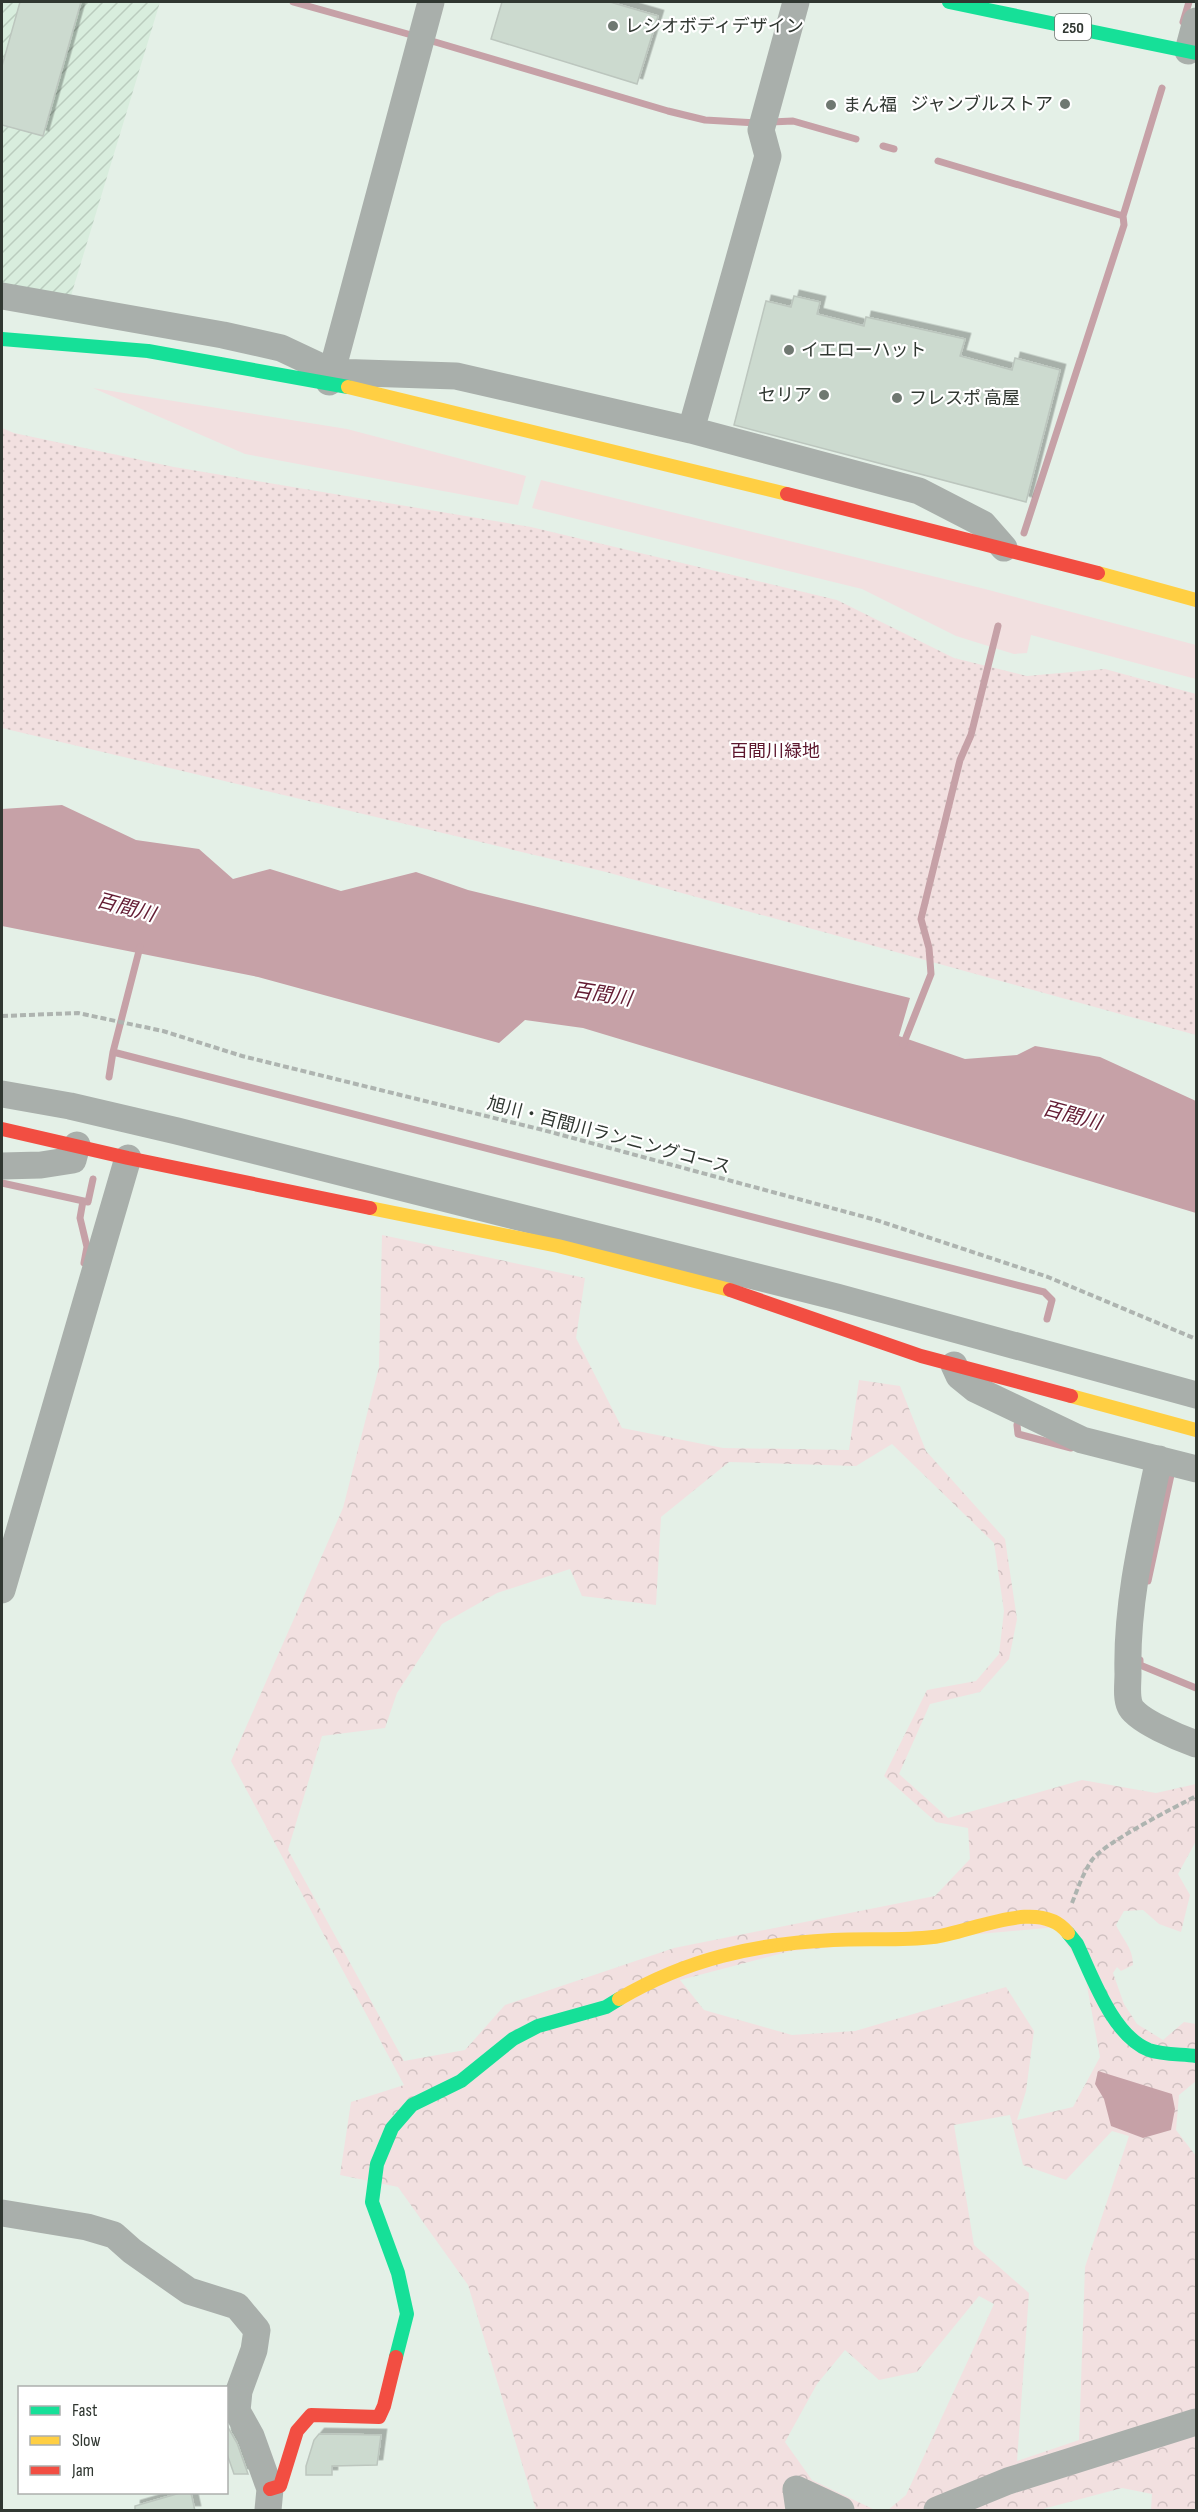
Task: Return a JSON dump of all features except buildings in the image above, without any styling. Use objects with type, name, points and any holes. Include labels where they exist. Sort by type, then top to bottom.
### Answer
[{"type":"main road","name":"250","points":[[949,2],[1192,52]]},
{"type":"main road","points":[[2,339],[148,351],[330,377],[1004,548],[1197,600]]},
{"type":"main road","points":[[2,1129],[128,1158],[558,1246],[748,1295],[900,1350],[1197,1430]]},
{"type":"main road","points":[[269,2500],[280,2486],[297,2432],[311,2415],[379,2417],[384,2406],[407,2314],[398,2274],[372,2202],[377,2164],[392,2128],[412,2105],[461,2081],[513,2039],[538,2026],[606,2007],[633,1991],[695,1962],[758,1946],[831,1940],[934,1938],[1019,1916],[1042,1918],[1063,1926],[1077,1944],[1119,2026],[1132,2041],[1151,2051],[1197,2056]]},
{"type":"street","points":[[330,377],[431,2]]},
{"type":"street","points":[[691,430],[768,156],[760,130],[796,2]]},
{"type":"street","points":[[1192,52],[1197,21]]},
{"type":"street","points":[[2,296],[223,335],[281,348],[330,377],[456,376],[691,430],[918,491],[983,524],[1004,548]]},
{"type":"street","points":[[2,1094],[70,1106],[177,1131],[837,1297],[1197,1395]]},
{"type":"street","points":[[2,1166],[41,1165],[73,1160],[77,1145]]},
{"type":"street","points":[[2,1590],[128,1158]]},
{"type":"street","points":[[954,1365],[959,1376],[975,1389],[1082,1440],[1157,1466],[1197,1469]]},
{"type":"street","points":[[1157,1466],[1138,1557],[1130,1618],[1127,1657],[1130,1708],[1141,1718],[1197,1744]]},
{"type":"street","points":[[2,2213],[87,2227],[114,2235],[132,2251],[189,2291],[237,2306],[257,2330],[254,2350],[239,2391],[237,2410],[251,2436],[269,2500]]},
{"type":"street","points":[[938,2511],[1008,2481],[1197,2422]]},
{"type":"street","points":[[799,2511],[796,2489],[841,2511]]},
{"type":"path","name":"旭川・百間川ランニングコース","points":[[2,1016],[78,1013],[163,1031],[242,1056],[543,1130],[876,1220],[1048,1277],[1197,1339]]},
{"type":"path","points":[[1063,1926],[1082,1878],[1094,1858],[1113,1844],[1197,1796]]},
{"type":"shaded area","points":[[2,2],[160,2],[70,299],[2,287]]},
{"type":"green space","points":[[93,388],[347,429],[526,476],[518,505],[245,454]]},
{"type":"green space","name":"百間川緑地","points":[[2,428],[14,433],[174,467],[531,527],[837,600],[954,658],[1027,676],[1105,669],[1196,694],[1196,1035],[606,872],[2,728]]},
{"type":"green space","points":[[541,480],[985,589],[1196,645],[1196,679],[1031,635],[1027,653],[1014,654],[956,636],[862,589],[532,508]]},
{"type":"green space","points":[[382,1235],[585,1278],[576,1338],[622,1428],[723,1448],[849,1450],[859,1380],[900,1386],[926,1451],[1005,1539],[1017,1619],[1009,1659],[980,1692],[930,1704],[899,1774],[948,1818],[1082,1780],[1156,1793],[1196,1784],[1196,1841],[1178,1874],[1190,1895],[1181,1932],[1159,1924],[1143,1910],[1124,1911],[1116,1925],[1129,1949],[1133,1965],[1121,1971],[1117,1967],[1113,1973],[1124,2004],[1137,2024],[1163,2040],[1184,2022],[1196,2024],[1196,2081],[1179,2095],[1176,2130],[1196,2156],[1196,2510],[1151,2510],[1152,2494],[1122,2488],[1039,2510],[888,2510],[906,2495],[994,2304],[979,2296],[917,2372],[879,2380],[845,2350],[817,2384],[785,2442],[812,2480],[875,2510],[536,2510],[468,2285],[398,2187],[340,2175],[351,2102],[404,2085],[231,1761],[343,1508],[379,1367]],"holes":[[[892,1444],[994,1543],[1004,1611],[999,1654],[976,1681],[927,1690],[884,1776],[936,1822],[968,1828],[970,1859],[935,1896],[674,1948],[505,2005],[465,2050],[404,2061],[288,1850],[322,1736],[385,1728],[397,1693],[442,1624],[497,1593],[570,1569],[582,1596],[656,1605],[661,1517],[729,1462],[856,1466]],[[1057,1927],[1085,1975],[1100,2057],[1073,2107],[1017,2120],[1026,2091],[1034,2031],[1006,1987],[855,2031],[792,2035],[704,2010],[680,1980],[791,1951]],[[1010,2115],[1023,2165],[1066,2180],[1112,2131],[1129,2136],[1085,2267],[1079,2440],[1017,2461],[1029,2293],[974,2245],[954,2125]]]},
{"type":"water","name":"百間川","points":[[62,805],[136,840],[199,849],[233,879],[270,869],[341,891],[416,872],[468,890],[910,998],[899,1036],[965,1059],[1017,1055],[1035,1046],[1100,1057],[1196,1101],[1196,1213],[583,1028],[525,1020],[499,1043],[258,977],[2,926],[2,809]]},
{"type":"water","points":[[1098,2071],[1172,2094],[1175,2109],[1171,2130],[1143,2138],[1111,2126],[1104,2099],[1095,2084]]},
{"type":"waterway","points":[[293,2],[415,36]]},
{"type":"waterway","points":[[1183,22],[1189,2]]},
{"type":"waterway","points":[[425,39],[668,111],[705,120],[757,123]]},
{"type":"waterway","points":[[1024,533],[1124,225],[1123,216],[1162,88]]},
{"type":"waterway","points":[[771,122],[793,121],[856,139]]},
{"type":"waterway","points":[[883,146],[894,149]]},
{"type":"waterway","points":[[938,161],[1123,216]]},
{"type":"waterway","points":[[903,1045],[931,974],[929,948],[921,919],[960,760],[971,735],[998,626]]},
{"type":"waterway","points":[[109,1077],[113,1052],[140,947]]},
{"type":"waterway","points":[[113,1052],[1044,1292],[1052,1300],[1047,1319]]},
{"type":"waterway","points":[[2,1183],[88,1202],[93,1179]]},
{"type":"waterway","points":[[83,1201],[80,1218],[87,1247],[84,1263]]},
{"type":"waterway","points":[[1017,1425],[1018,1434],[1071,1448]]},
{"type":"waterway","points":[[1148,1581],[1171,1475]]},
{"type":"waterway","points":[[1140,1660],[1140,1665],[1196,1688]]},
{"type":"traffic: fast","points":[[949,2],[1196,53]]},
{"type":"traffic: fast","points":[[2,339],[148,351],[348,387]]},
{"type":"traffic: fast","points":[[1068,1933],[1077,1944],[1097,1989],[1115,2019],[1136,2043],[1154,2052],[1196,2056]]},
{"type":"traffic: fast","points":[[396,2357],[407,2314],[398,2273],[372,2202],[377,2164],[392,2128],[412,2105],[461,2081],[513,2039],[538,2026],[606,2007],[619,1999]]},
{"type":"traffic: slow","points":[[348,387],[787,494]]},
{"type":"traffic: slow","points":[[1098,573],[1196,600]]},
{"type":"traffic: slow","points":[[370,1208],[558,1246],[730,1290]]},
{"type":"traffic: slow","points":[[1071,1396],[1196,1430]]},
{"type":"traffic: slow","points":[[619,1999],[670,1973],[696,1964],[776,1945],[833,1940],[933,1937],[1023,1917],[1040,1917],[1056,1922],[1068,1933]]},
{"type":"traffic: jam","points":[[787,494],[1098,573]]},
{"type":"traffic: jam","points":[[2,1129],[128,1158],[370,1208]]},
{"type":"traffic: jam","points":[[730,1290],[921,1356],[1071,1396]]},
{"type":"traffic: jam","points":[[270,2489],[280,2486],[297,2431],[311,2415],[379,2417],[384,2406],[396,2357]]},
{"type":"place","name":"レシオボディデザイン","points":[[613,26]]},
{"type":"place","name":"ジャンブルストア","points":[[1065,104]]},
{"type":"place","name":"まん福","points":[[831,105]]},
{"type":"place","name":"イエローハット","points":[[789,350]]},
{"type":"place","name":"セリア","points":[[824,395]]},
{"type":"place","name":"フレスポ 高屋","points":[[897,398]]}]
